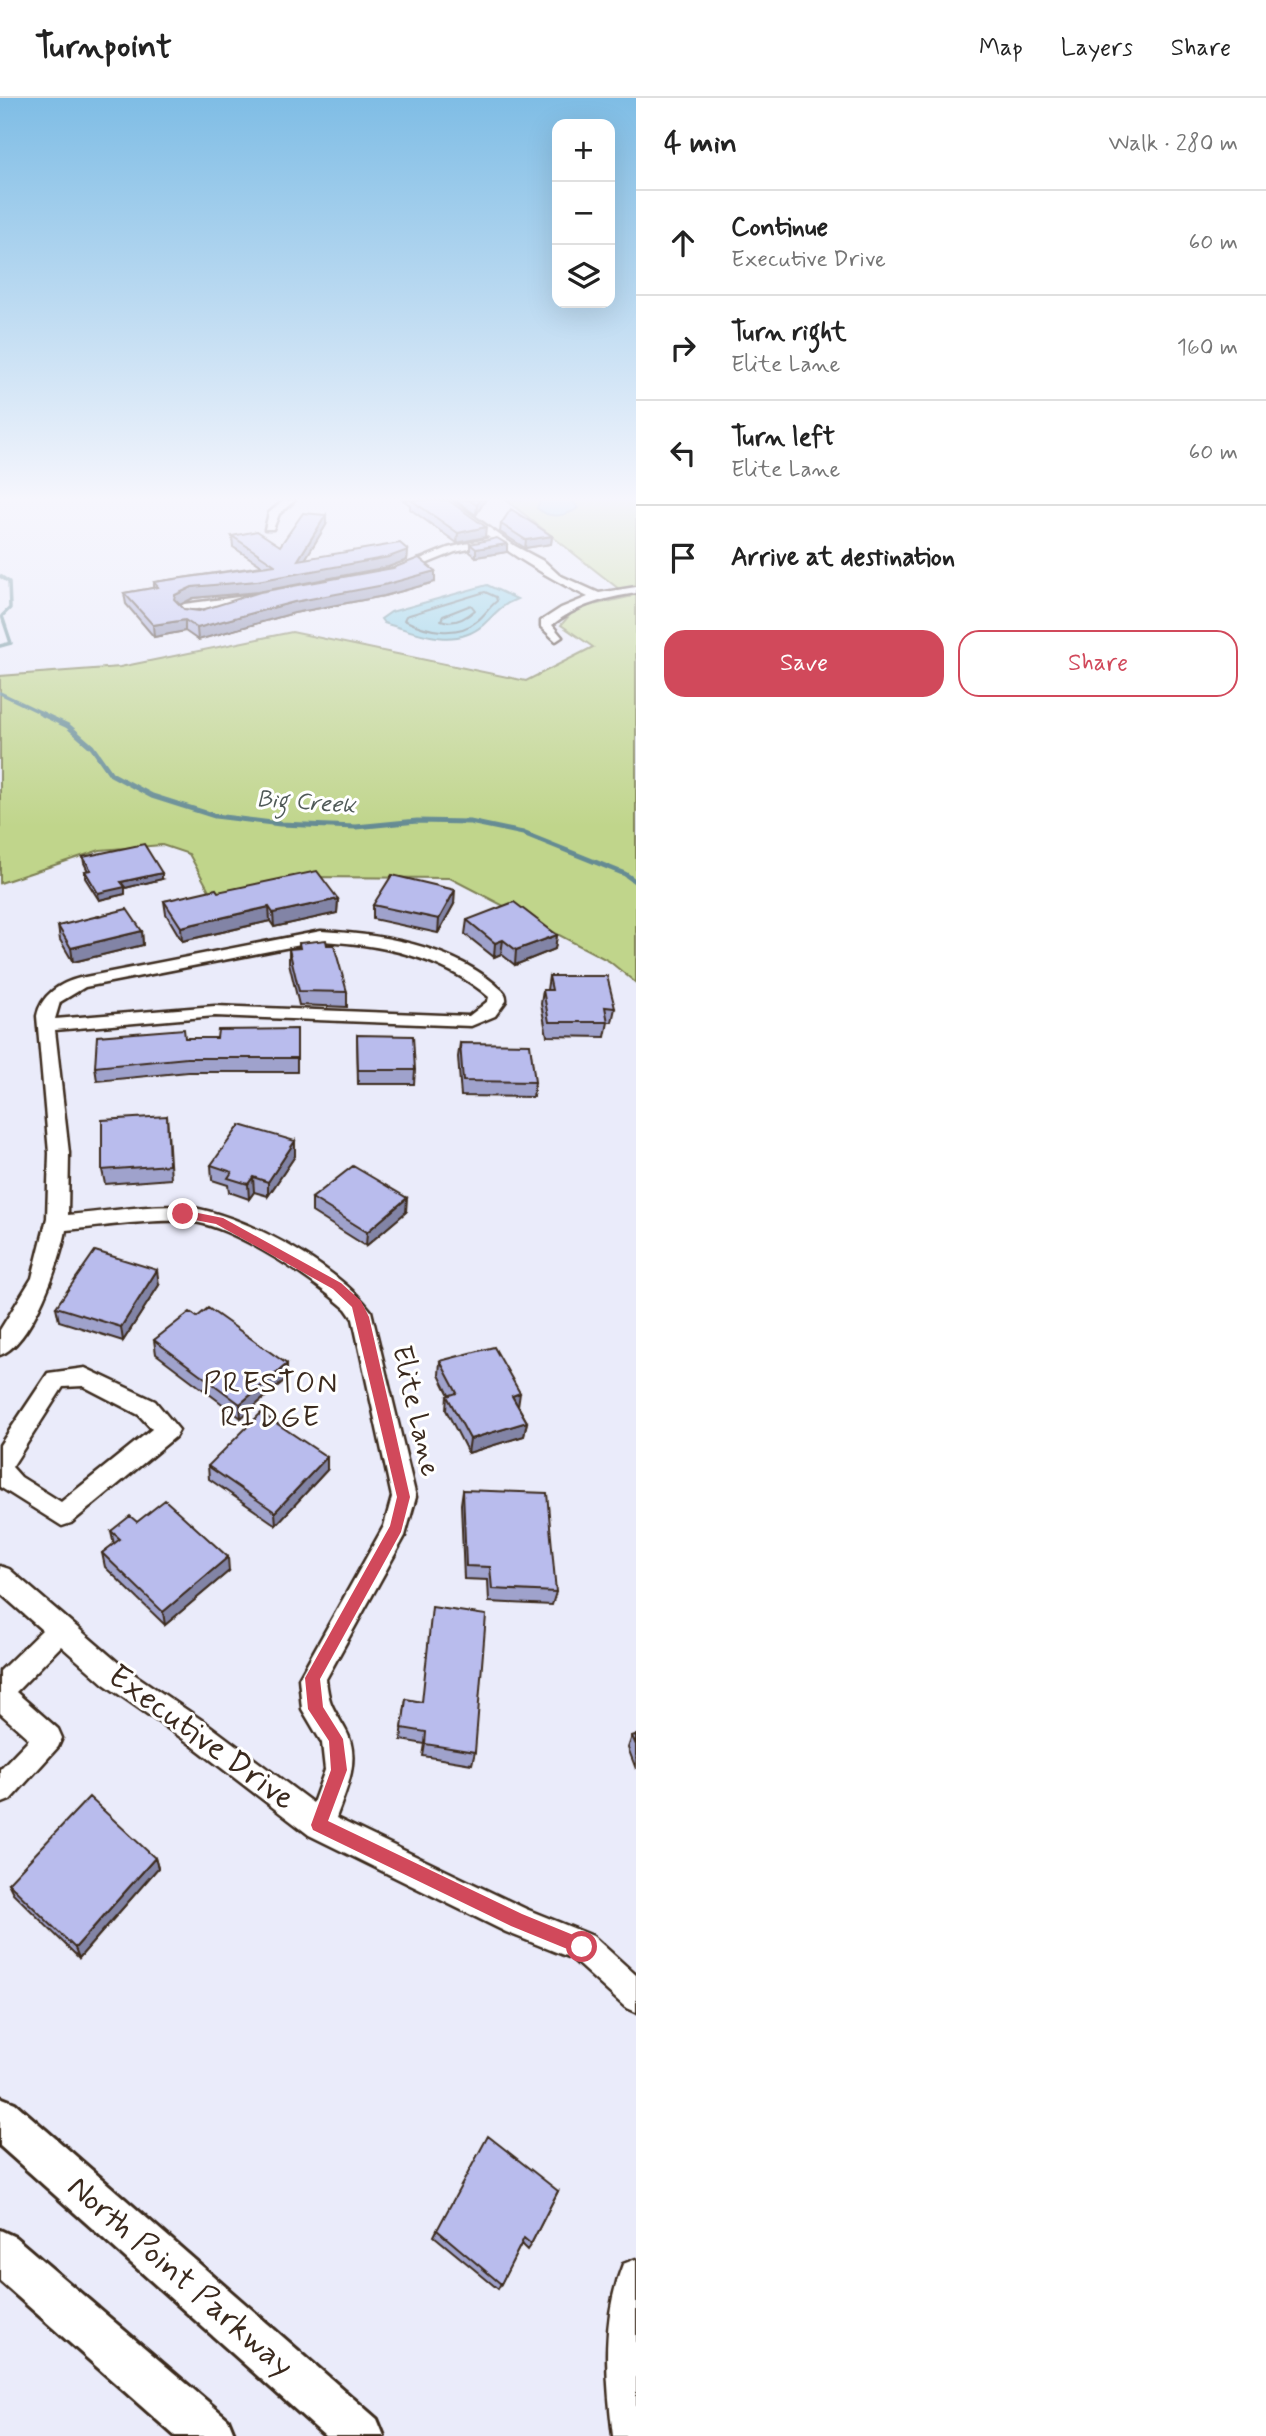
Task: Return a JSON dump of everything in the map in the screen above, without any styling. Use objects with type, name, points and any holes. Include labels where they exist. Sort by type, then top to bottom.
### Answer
[{"type":"street","points":[[183,609],[189,616],[222,609]]},
{"type":"street","points":[[556,637],[545,624],[567,609]]},
{"type":"street","points":[[0,1346],[22,1318],[43,1278],[57,1223],[57,1121],[44,1012],[50,1001],[62,990],[79,983],[321,936],[368,940],[419,953],[467,974],[498,996],[498,1002],[485,1016],[471,1021],[215,1011],[46,1025]]},
{"type":"street","name":"Elite Lane","points":[[57,1223],[183,1214],[206,1217],[337,1286],[357,1304],[363,1317],[404,1497],[396,1528],[312,1678],[316,1709],[336,1739],[339,1770],[319,1825]]},
{"type":"street","points":[[85,1377],[147,1408],[167,1430],[62,1516],[3,1478],[56,1380],[85,1377]]},
{"type":"street","name":"Executive Drive","points":[[0,1577],[113,1675],[199,1734],[319,1825],[517,1921],[582,1947],[636,1996]]},
{"type":"street","points":[[0,1790],[48,1738],[0,1692],[59,1630]]},
{"type":"street","name":"North Point Parkway","points":[[0,2118],[360,2436]]},
{"type":"street","points":[[0,2252],[211,2436]]},
{"type":"street","points":[[632,2436],[624,2387],[626,2309],[636,2277]]},
{"type":"green space","points":[[575,609],[636,609],[636,983],[609,961],[450,878],[304,877],[211,894],[189,854],[162,845],[100,850],[0,883],[0,676],[120,667],[292,632],[526,681],[593,647],[561,625]]},
{"type":"water","points":[[401,609],[500,609],[472,632],[447,638],[421,634],[384,623],[381,619]]},
{"type":"building","points":[[139,609],[267,609],[197,628],[185,620],[153,625]]},
{"type":"building","points":[[144,844],[162,873],[121,882],[125,887],[98,893],[85,871],[91,870],[83,857]]},
{"type":"building","points":[[317,871],[338,899],[273,913],[269,907],[181,927],[164,901],[216,889],[218,892]]},
{"type":"building","points":[[392,875],[455,890],[439,919],[373,905]]},
{"type":"building","points":[[514,902],[557,935],[516,950],[503,940],[495,943],[467,920]]},
{"type":"building","points":[[127,909],[142,931],[71,948],[58,926]]},
{"type":"building","points":[[326,940],[327,945],[334,945],[347,992],[299,991],[289,949],[300,948],[299,943]]},
{"type":"building","points":[[549,976],[607,976],[615,1008],[605,1007],[608,1022],[549,1022],[543,990],[552,990]]},
{"type":"building","points":[[184,1029],[185,1038],[217,1038],[218,1030],[297,1029],[297,1058],[187,1058],[95,1067],[97,1036]]},
{"type":"building","points":[[357,1035],[413,1036],[415,1070],[358,1070]]},
{"type":"building","points":[[460,1043],[530,1044],[535,1082],[463,1081]]},
{"type":"building","points":[[167,1116],[169,1165],[102,1170],[102,1120]]},
{"type":"building","points":[[240,1125],[295,1141],[268,1182],[253,1177],[248,1184],[228,1178],[232,1172],[211,1165]]},
{"type":"building","points":[[353,1166],[407,1198],[367,1232],[312,1198]]},
{"type":"building","points":[[95,1251],[157,1270],[121,1327],[56,1307]]},
{"type":"building","points":[[208,1308],[287,1364],[240,1404],[154,1340],[190,1312],[197,1317]]},
{"type":"building","points":[[494,1347],[520,1393],[512,1396],[527,1422],[470,1439],[447,1396],[457,1393],[440,1361]]},
{"type":"building","points":[[261,1413],[327,1457],[275,1512],[208,1466]]},
{"type":"building","points":[[463,1490],[547,1493],[556,1592],[492,1589],[490,1567],[466,1566]]},
{"type":"building","points":[[165,1500],[228,1557],[163,1612],[102,1553],[120,1539],[111,1531],[130,1516],[137,1522]]},
{"type":"building","points":[[432,1607],[486,1615],[475,1752],[425,1744],[426,1732],[402,1728],[406,1699],[422,1702]]},
{"type":"building","points":[[89,1797],[155,1858],[75,1948],[8,1883]]},
{"type":"building","points":[[488,2136],[558,2191],[531,2244],[524,2238],[501,2284],[437,2230]]},
{"type":"waterway","points":[[0,646],[11,643],[2,616],[9,609]]},
{"type":"waterway","name":"Big Creek","points":[[0,693],[44,714]]},
{"type":"waterway","name":"Big Creek","points":[[40,713],[68,726],[92,747],[111,774],[152,796],[215,816],[280,824],[356,827],[417,821],[470,822],[523,833],[625,874],[636,882]]},
{"type":"district","name":"PRESTON RIDGE","points":[[271,1400]]},
{"type":"route","points":[[183,1214],[219,1221],[337,1286],[357,1304],[363,1317],[404,1497],[396,1528],[312,1678],[316,1709],[336,1739],[339,1770],[319,1825],[517,1921],[582,1947]]}]
